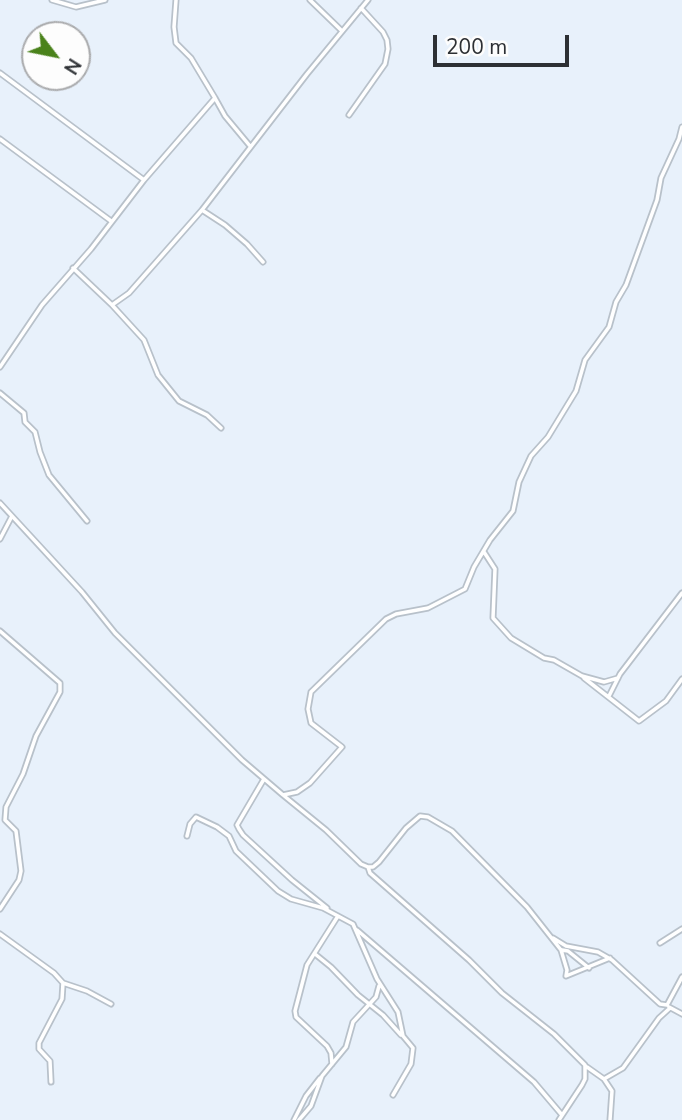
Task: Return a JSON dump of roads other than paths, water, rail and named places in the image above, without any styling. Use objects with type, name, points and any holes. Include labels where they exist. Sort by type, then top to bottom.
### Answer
[{"type":"street","points":[[52,0],[76,6],[105,0]]},
{"type":"street","points":[[176,0],[176,43],[191,58],[225,116],[250,146]]},
{"type":"street","points":[[310,0],[341,31]]},
{"type":"street","points":[[113,305],[129,293],[202,210],[368,0]]},
{"type":"street","points":[[349,115],[385,64],[388,49],[383,32],[361,8]]},
{"type":"street","points":[[0,73],[144,180]]},
{"type":"street","points":[[0,367],[2,357],[42,305],[215,98]]},
{"type":"street","points":[[283,795],[297,792],[310,783],[342,747],[312,723],[308,709],[311,692],[386,619],[396,614],[428,608],[464,589],[484,550],[513,511],[519,482],[531,456],[548,437],[576,391],[585,360],[609,327],[616,302],[626,285],[657,200],[661,178],[682,127]]},
{"type":"street","points":[[0,148],[2,141],[111,222]]},
{"type":"street","points":[[202,210],[225,225],[263,262]]},
{"type":"street","points":[[73,268],[113,305],[144,340],[158,375],[166,387],[183,404],[207,415],[221,428]]},
{"type":"street","points":[[0,393],[24,413],[25,422],[35,432],[49,475],[86,522]]},
{"type":"street","points":[[0,503],[82,592],[115,633],[242,760],[326,830],[361,864],[373,867],[406,828],[421,816],[428,817],[452,831],[552,936],[561,950],[567,970],[566,976],[610,958]]},
{"type":"street","points":[[0,539],[12,516]]},
{"type":"street","points":[[484,550],[495,569],[493,618],[511,638],[582,676],[639,721],[666,701],[682,679]]},
{"type":"street","points":[[608,697],[618,678],[682,593]]},
{"type":"street","points":[[0,631],[60,683],[60,692],[36,736],[23,774],[2,817],[16,831],[21,871],[19,880],[0,909]]},
{"type":"street","points":[[582,676],[604,682],[618,678]]},
{"type":"street","points":[[264,779],[237,825],[239,829],[292,880],[331,912],[349,921],[534,1082],[560,1118],[585,1079],[585,1065]]},
{"type":"street","points":[[187,836],[192,820],[200,817],[229,836],[236,852],[278,891],[291,899],[331,912]]},
{"type":"street","points":[[368,867],[370,873],[469,960],[502,993],[554,1034],[585,1065],[604,1079],[612,1091],[610,1120]]},
{"type":"street","points":[[332,1064],[327,1046],[296,1017],[295,1011],[302,981],[314,954],[338,916]]},
{"type":"street","points":[[355,928],[379,984],[398,1012],[402,1036]]},
{"type":"street","points":[[660,943],[682,929]]},
{"type":"street","points":[[0,934],[54,973],[63,984],[87,991],[111,1004]]},
{"type":"street","points":[[552,936],[566,946],[598,952],[610,958],[660,1004],[682,1014]]},
{"type":"street","points":[[561,950],[568,951],[590,968]]},
{"type":"street","points":[[314,954],[383,1015],[413,1048],[411,1064],[393,1095]]},
{"type":"street","points":[[604,1079],[623,1068],[669,1007],[682,977]]},
{"type":"street","points":[[51,1082],[50,1061],[39,1049],[39,1042],[62,999],[63,984]]},
{"type":"street","points":[[297,1120],[306,1096],[346,1047],[353,1022],[376,997],[379,984]]},
{"type":"street","points":[[297,1120],[312,1106],[322,1076]]}]
